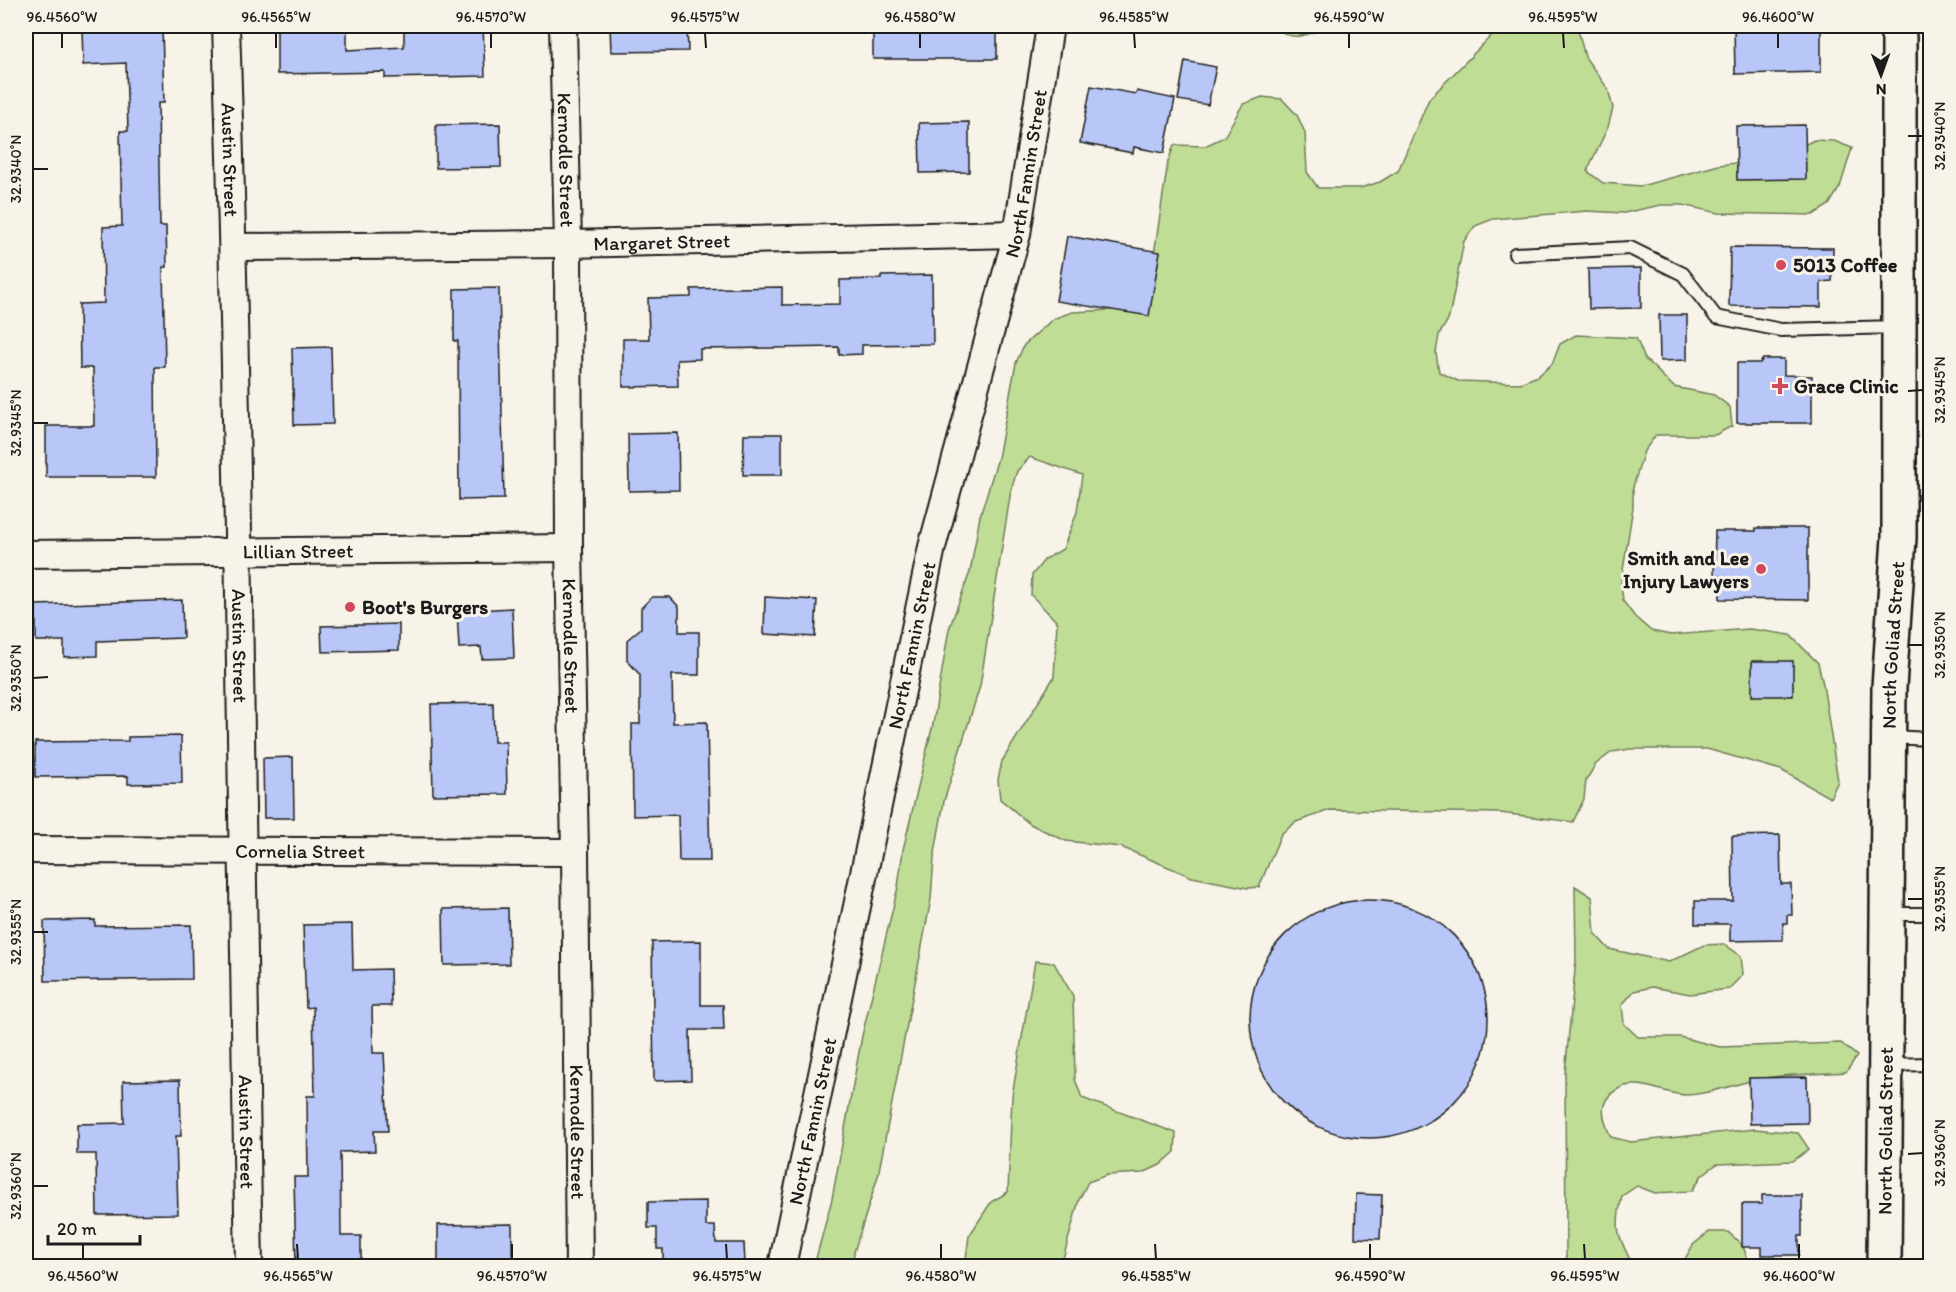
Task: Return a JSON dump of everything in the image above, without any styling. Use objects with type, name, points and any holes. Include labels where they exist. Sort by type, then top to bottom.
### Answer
[{"type":"main road","name":"North Goliad Street","points":[[1884,1266],[1889,687],[1899,538],[1898,29]]},
{"type":"street","name":"Austin Street","points":[[226,26],[234,247],[241,851],[249,1266]]},
{"type":"street","name":"Kernodle Street","points":[[563,26],[568,244],[569,548],[579,1266]]},
{"type":"street","name":"North Fannin Street","points":[[782,1266],[932,548],[1017,234],[1050,26]]},
{"type":"street","name":"Margaret Street","points":[[234,247],[568,244],[1017,234]]},
{"type":"street","name":"Lillian Street","points":[[26,554],[569,548]]},
{"type":"street","name":"Cornelia Street","points":[[26,850],[575,852]]},
{"type":"lane","points":[[1515,254],[1630,248],[1683,274],[1716,316],[1781,330],[1899,327]]},
{"type":"lane","points":[[1889,737],[1930,739]]},
{"type":"lane","points":[[1887,914],[1930,914]]},
{"type":"lane","points":[[1886,1065],[1930,1064]]},
{"type":"green space","points":[[1275,26],[1322,26],[1320,30],[1291,36]]},
{"type":"green space","points":[[1501,26],[1577,26],[1585,57],[1608,89],[1613,108],[1608,127],[1587,171],[1603,183],[1641,186],[1719,165],[1779,158],[1814,140],[1834,141],[1852,148],[1840,187],[1829,205],[1813,215],[1719,213],[1682,205],[1661,205],[1624,213],[1587,211],[1493,219],[1475,226],[1464,241],[1449,318],[1439,335],[1436,353],[1439,372],[1458,381],[1520,383],[1538,376],[1552,364],[1560,344],[1576,335],[1636,338],[1645,359],[1674,387],[1714,395],[1730,407],[1732,426],[1715,435],[1656,435],[1644,451],[1633,487],[1633,507],[1621,583],[1623,601],[1635,617],[1651,631],[1671,635],[1750,629],[1790,635],[1818,663],[1838,781],[1830,798],[1781,770],[1707,749],[1630,749],[1612,752],[1596,764],[1586,780],[1584,799],[1573,822],[1500,813],[1330,810],[1296,822],[1281,834],[1259,887],[1248,888],[1192,877],[1121,847],[1066,841],[1030,824],[1000,799],[998,780],[1002,761],[1054,677],[1057,622],[1031,595],[1032,575],[1045,559],[1063,549],[1077,512],[1082,475],[1030,457],[1017,471],[1011,490],[980,686],[944,801],[934,858],[931,899],[878,1176],[854,1252],[853,1266],[814,1266],[832,1199],[862,1036],[898,887],[903,850],[933,724],[949,629],[970,572],[980,516],[998,458],[1016,363],[1024,345],[1053,319],[1072,312],[1130,309],[1147,301],[1168,162],[1174,145],[1205,146],[1224,137],[1243,104],[1262,97],[1282,99],[1297,115],[1305,133],[1307,172],[1318,188],[1360,188],[1380,182],[1398,171],[1429,99]]},
{"type":"green space","points":[[1575,886],[1592,897],[1595,934],[1609,949],[1669,962],[1704,945],[1724,944],[1741,956],[1743,974],[1729,989],[1690,994],[1652,987],[1634,991],[1622,1005],[1624,1024],[1638,1037],[1680,1037],[1720,1047],[1841,1043],[1857,1056],[1846,1072],[1761,1079],[1697,1094],[1678,1094],[1634,1085],[1618,1089],[1611,1094],[1603,1110],[1611,1137],[1631,1142],[1755,1129],[1798,1133],[1809,1149],[1793,1161],[1717,1164],[1702,1175],[1692,1191],[1655,1193],[1637,1186],[1622,1196],[1618,1217],[1621,1239],[1633,1266],[1568,1266],[1566,1255],[1565,1073],[1576,960]]},
{"type":"green space","points":[[1035,961],[1054,963],[1073,996],[1075,1079],[1082,1098],[1176,1133],[1175,1152],[1160,1165],[1143,1173],[1107,1175],[1088,1182],[1079,1200],[1061,1266],[965,1266],[969,1236],[991,1202],[1008,1192],[1012,1096]]},
{"type":"green space","points":[[1709,1232],[1728,1232],[1743,1246],[1749,1264],[1752,1266],[1681,1266],[1693,1245]]},
{"type":"building","points":[[82,26],[162,26],[164,103],[158,103],[160,226],[166,226],[167,267],[163,267],[165,367],[155,367],[156,477],[46,477],[46,426],[94,426],[93,368],[80,368],[79,304],[104,303],[103,227],[122,226],[120,131],[128,131],[126,63],[83,65]]},
{"type":"building","points":[[277,26],[347,26],[347,50],[404,47],[404,26],[483,26],[485,76],[385,78],[385,72],[277,74]]},
{"type":"building","points":[[610,26],[687,26],[688,51],[611,52]]},
{"type":"building","points":[[873,26],[997,26],[997,59],[873,59]]},
{"type":"building","points":[[1734,26],[1821,26],[1821,72],[1735,74]]},
{"type":"building","points":[[1185,61],[1216,67],[1208,105],[1178,100]]},
{"type":"building","points":[[1091,86],[1136,94],[1137,91],[1175,99],[1164,153],[1134,147],[1133,153],[1080,143]]},
{"type":"building","points":[[969,122],[969,172],[920,173],[919,123]]},
{"type":"building","points":[[500,124],[501,167],[436,168],[436,125]]},
{"type":"building","points":[[1805,125],[1806,179],[1737,180],[1736,126]]},
{"type":"building","points":[[1067,236],[1160,252],[1149,316],[1056,301]]},
{"type":"building","name":"5013 Coffee","points":[[1730,247],[1833,248],[1832,281],[1821,282],[1821,307],[1729,306]]},
{"type":"building","points":[[1641,268],[1641,308],[1589,309],[1588,269]]},
{"type":"building","points":[[932,275],[933,344],[862,345],[862,354],[839,355],[839,347],[700,349],[700,359],[677,360],[678,386],[623,387],[623,339],[649,339],[648,298],[691,297],[691,289],[782,287],[782,305],[840,304],[840,280]]},
{"type":"building","points":[[499,288],[504,499],[459,500],[458,341],[454,341],[454,289]]},
{"type":"building","points":[[1659,315],[1687,315],[1687,360],[1660,361]]},
{"type":"building","points":[[331,347],[333,424],[294,425],[292,348]]},
{"type":"building","name":"Grace Clinic","points":[[1763,359],[1784,359],[1784,375],[1812,376],[1812,423],[1737,423],[1737,363],[1760,363]]},
{"type":"building","points":[[678,433],[679,490],[629,491],[628,434]]},
{"type":"building","points":[[744,434],[782,434],[782,475],[743,475]]},
{"type":"building","name":"Smith and Lee Injury Lawyers","points":[[1756,528],[1808,528],[1808,600],[1720,599],[1720,576],[1714,577],[1715,531],[1756,531]]},
{"type":"building","points":[[652,597],[670,597],[679,607],[679,632],[699,632],[699,675],[672,675],[673,723],[707,722],[710,861],[679,861],[678,815],[633,816],[632,724],[640,724],[640,675],[627,660],[627,640],[641,628],[641,608]]},
{"type":"building","points":[[765,597],[817,600],[815,637],[764,634]]},
{"type":"building","points":[[182,600],[183,638],[97,641],[97,656],[64,657],[64,641],[36,641],[36,605]]},
{"type":"building","points":[[512,608],[514,658],[482,659],[481,647],[459,648],[457,611]]},
{"type":"building","points":[[399,624],[399,650],[322,652],[321,626]]},
{"type":"building","points":[[1752,661],[1793,661],[1793,696],[1752,696]]},
{"type":"building","points":[[493,703],[494,742],[506,742],[507,794],[433,795],[431,704]]},
{"type":"building","points":[[181,736],[182,783],[128,784],[128,776],[35,777],[35,742],[128,741],[128,737]]},
{"type":"building","points":[[293,757],[294,818],[264,818],[263,758]]},
{"type":"building","points":[[1780,835],[1781,884],[1791,884],[1792,915],[1787,915],[1787,923],[1783,923],[1783,940],[1730,941],[1730,924],[1695,924],[1695,901],[1733,901],[1732,836]]},
{"type":"building","points":[[1369,900],[1392,902],[1415,909],[1445,927],[1461,943],[1474,963],[1483,984],[1488,1019],[1486,1042],[1479,1065],[1461,1095],[1445,1111],[1425,1124],[1404,1133],[1369,1138],[1346,1136],[1323,1129],[1293,1111],[1277,1095],[1264,1075],[1255,1054],[1250,1019],[1252,996],[1259,973],[1277,943],[1293,927],[1313,914],[1334,905]]},
{"type":"building","points":[[508,908],[509,964],[444,965],[443,909]]},
{"type":"building","points":[[95,920],[95,926],[191,925],[192,979],[45,981],[44,921]]},
{"type":"building","points":[[352,924],[353,970],[390,969],[391,1006],[372,1006],[373,1053],[384,1053],[388,1131],[374,1131],[375,1151],[340,1152],[341,1236],[361,1236],[361,1266],[296,1266],[294,1177],[308,1177],[307,1096],[315,1096],[313,1007],[306,1008],[303,925]]},
{"type":"building","points":[[701,941],[701,1005],[723,1005],[724,1030],[690,1030],[691,1080],[654,1081],[652,942]]},
{"type":"building","points":[[1807,1077],[1808,1123],[1750,1124],[1749,1078]]},
{"type":"building","points":[[180,1080],[181,1136],[176,1136],[178,1214],[97,1215],[96,1154],[77,1154],[77,1124],[124,1123],[123,1081]]},
{"type":"building","points":[[1356,1194],[1382,1195],[1380,1239],[1355,1238]]},
{"type":"building","points":[[1762,1195],[1802,1195],[1802,1236],[1799,1236],[1799,1255],[1762,1255],[1762,1247],[1742,1247],[1742,1204],[1762,1204]]},
{"type":"building","points":[[706,1201],[706,1226],[715,1226],[716,1243],[744,1243],[745,1266],[663,1266],[663,1249],[657,1249],[657,1228],[648,1228],[648,1202]]},
{"type":"building","points":[[512,1224],[512,1266],[438,1266],[438,1225]]},
{"type":"place","name":"5013 Coffee","points":[[1781,265]]},
{"type":"place","name":"Grace Clinic","points":[[1780,386]]},
{"type":"place","name":"Smith and Lee Injury Lawyers","points":[[1761,569]]},
{"type":"place","name":"Boot's Burgers","points":[[350,607]]}]
